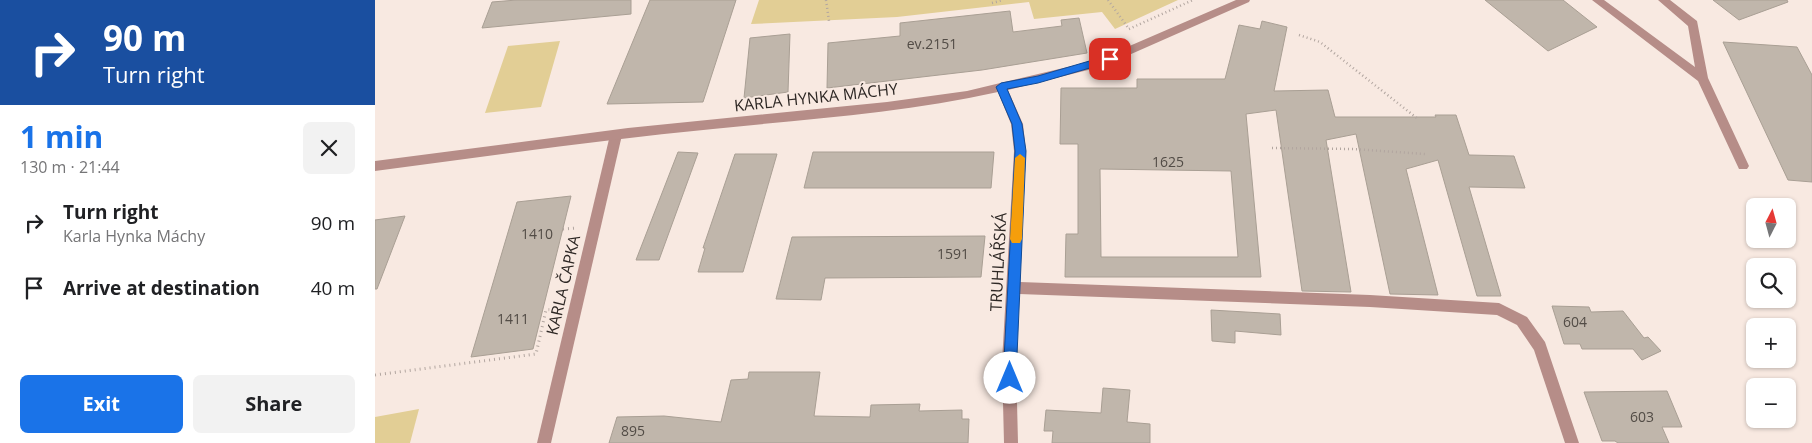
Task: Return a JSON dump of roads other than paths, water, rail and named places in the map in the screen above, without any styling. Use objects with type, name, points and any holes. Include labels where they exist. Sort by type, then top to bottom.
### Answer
[{"type":"street","name":"KARLA HYNKA MÁCHY","points":[[375,166],[616,135],[887,106],[967,94],[1100,63],[1245,0]]},
{"type":"street","points":[[1597,0],[1702,78]]},
{"type":"street","points":[[1663,0],[1693,24],[1702,78],[1743,166]]},
{"type":"street","name":"TRUHLÁŘSKÁ","points":[[1001,87],[1017,124],[1020,151],[1009,362],[1011,443]]},
{"type":"street","name":"KARLA ČAPKA","points":[[544,443],[616,135]]},
{"type":"street","points":[[1014,288],[1370,300],[1499,309],[1522,321],[1540,347],[1572,443]]}]
